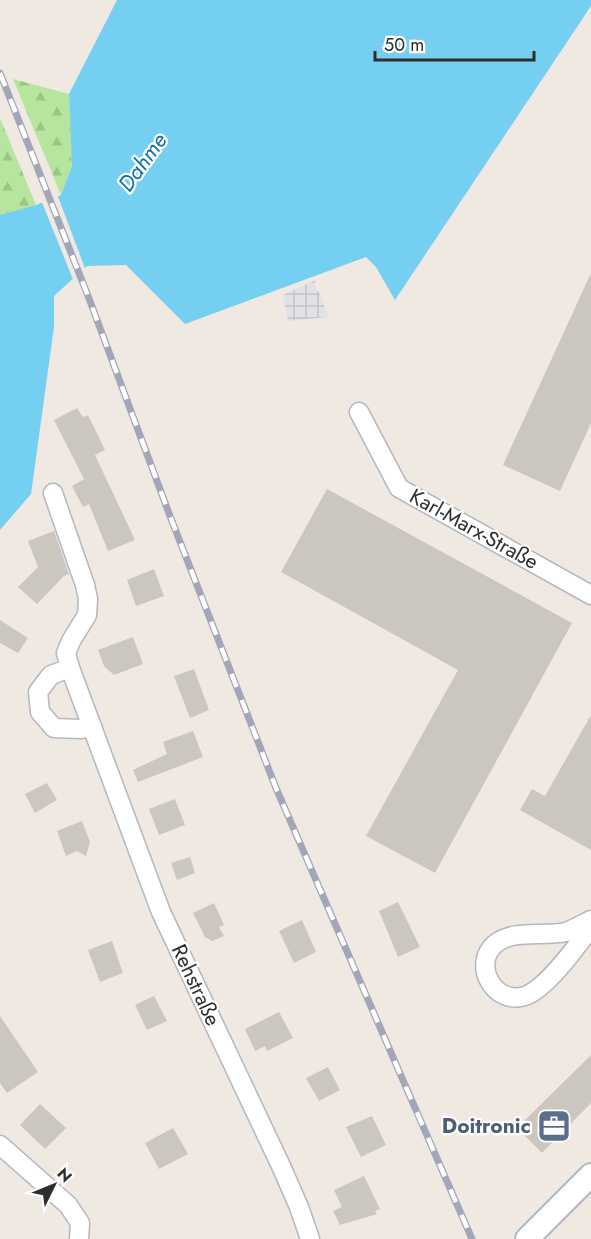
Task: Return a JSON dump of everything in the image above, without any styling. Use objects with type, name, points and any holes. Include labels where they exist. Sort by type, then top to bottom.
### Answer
[{"type":"street","name":"Karl-Marx-Straße","points":[[358,412],[399,488],[591,595]]},
{"type":"street","name":"Rehstraße","points":[[53,493],[86,585],[88,599],[87,615],[66,653],[70,668],[161,912],[281,1166],[310,1239]]},
{"type":"street","points":[[70,668],[51,675],[38,692],[40,712],[54,728],[81,729],[92,726]]},
{"type":"street","points":[[591,920],[567,932],[507,937],[494,945],[486,957],[484,970],[488,981],[498,992],[508,996],[524,996],[543,983],[561,966],[591,927]]},
{"type":"street","points":[[0,1145],[68,1205],[80,1223],[79,1239]]},
{"type":"street","points":[[527,1239],[591,1175]]},
{"type":"shaded area","points":[[316,280],[314,285],[320,294],[328,317],[288,321],[283,295]]},
{"type":"green space","points":[[13,79],[69,94],[72,166],[61,195]]},
{"type":"green space","points":[[0,118],[36,205],[4,215],[0,215]]},
{"type":"water","name":"Dahme","points":[[117,0],[591,0],[591,6],[395,300],[376,267],[366,257],[185,324],[126,265],[87,266],[54,296],[54,327],[31,494],[0,530],[0,215],[61,195],[72,166],[69,94]]},
{"type":"pier","points":[[57,194],[86,271],[74,282],[41,200]]},
{"type":"building","points":[[591,273],[591,423],[560,491],[503,465]]},
{"type":"building","points":[[77,408],[83,417],[88,415],[105,450],[95,455],[135,540],[108,551],[89,504],[83,507],[72,486],[84,479],[54,420]]},
{"type":"building","points":[[327,489],[572,623],[435,873],[366,836],[458,670],[281,572]]},
{"type":"building","points":[[54,531],[69,574],[64,576],[37,604],[18,587],[38,567],[28,541]]},
{"type":"building","points":[[154,569],[164,596],[136,606],[127,580]]},
{"type":"building","points":[[0,620],[28,638],[18,653],[0,643]]},
{"type":"building","points":[[133,637],[143,664],[114,675],[104,666],[98,650]]},
{"type":"building","points":[[194,669],[209,710],[190,718],[174,676]]},
{"type":"building","points":[[591,715],[591,850],[520,810],[532,789],[545,796]]},
{"type":"building","points":[[193,731],[203,757],[138,782],[133,770],[167,754],[163,742]]},
{"type":"building","points":[[47,783],[57,800],[35,813],[25,794]]},
{"type":"building","points":[[175,799],[185,825],[159,835],[149,809]]},
{"type":"building","points":[[82,821],[90,842],[86,856],[77,851],[66,856],[57,831]]},
{"type":"building","points":[[190,857],[195,873],[177,880],[171,863]]},
{"type":"building","points":[[398,902],[420,947],[398,957],[379,911]]},
{"type":"building","points":[[214,903],[224,925],[219,927],[224,936],[212,941],[205,937],[193,913]]},
{"type":"building","points":[[302,920],[316,952],[294,963],[279,931]]},
{"type":"building","points":[[112,941],[123,973],[100,982],[88,950]]},
{"type":"building","points":[[154,996],[167,1021],[147,1030],[135,1005]]},
{"type":"building","points":[[279,1012],[293,1038],[267,1051],[265,1046],[255,1051],[245,1029]]},
{"type":"building","points":[[0,1016],[38,1072],[7,1093],[0,1083]]},
{"type":"building","points":[[591,1055],[591,1103],[542,1153],[517,1128]]},
{"type":"building","points":[[328,1067],[340,1090],[319,1101],[306,1078]]},
{"type":"building","points":[[40,1104],[66,1128],[45,1149],[20,1125]]},
{"type":"building","points":[[372,1116],[386,1145],[361,1157],[346,1127]]},
{"type":"building","points":[[173,1128],[188,1154],[159,1169],[145,1143]]},
{"type":"building","points":[[364,1176],[380,1209],[375,1211],[377,1214],[340,1225],[333,1211],[342,1207],[334,1190]]},
{"type":"railway","points":[[0,73],[90,301],[170,516],[276,788],[472,1239]]},
{"type":"place","name":"Doitronic","points":[[554,1126]]}]
